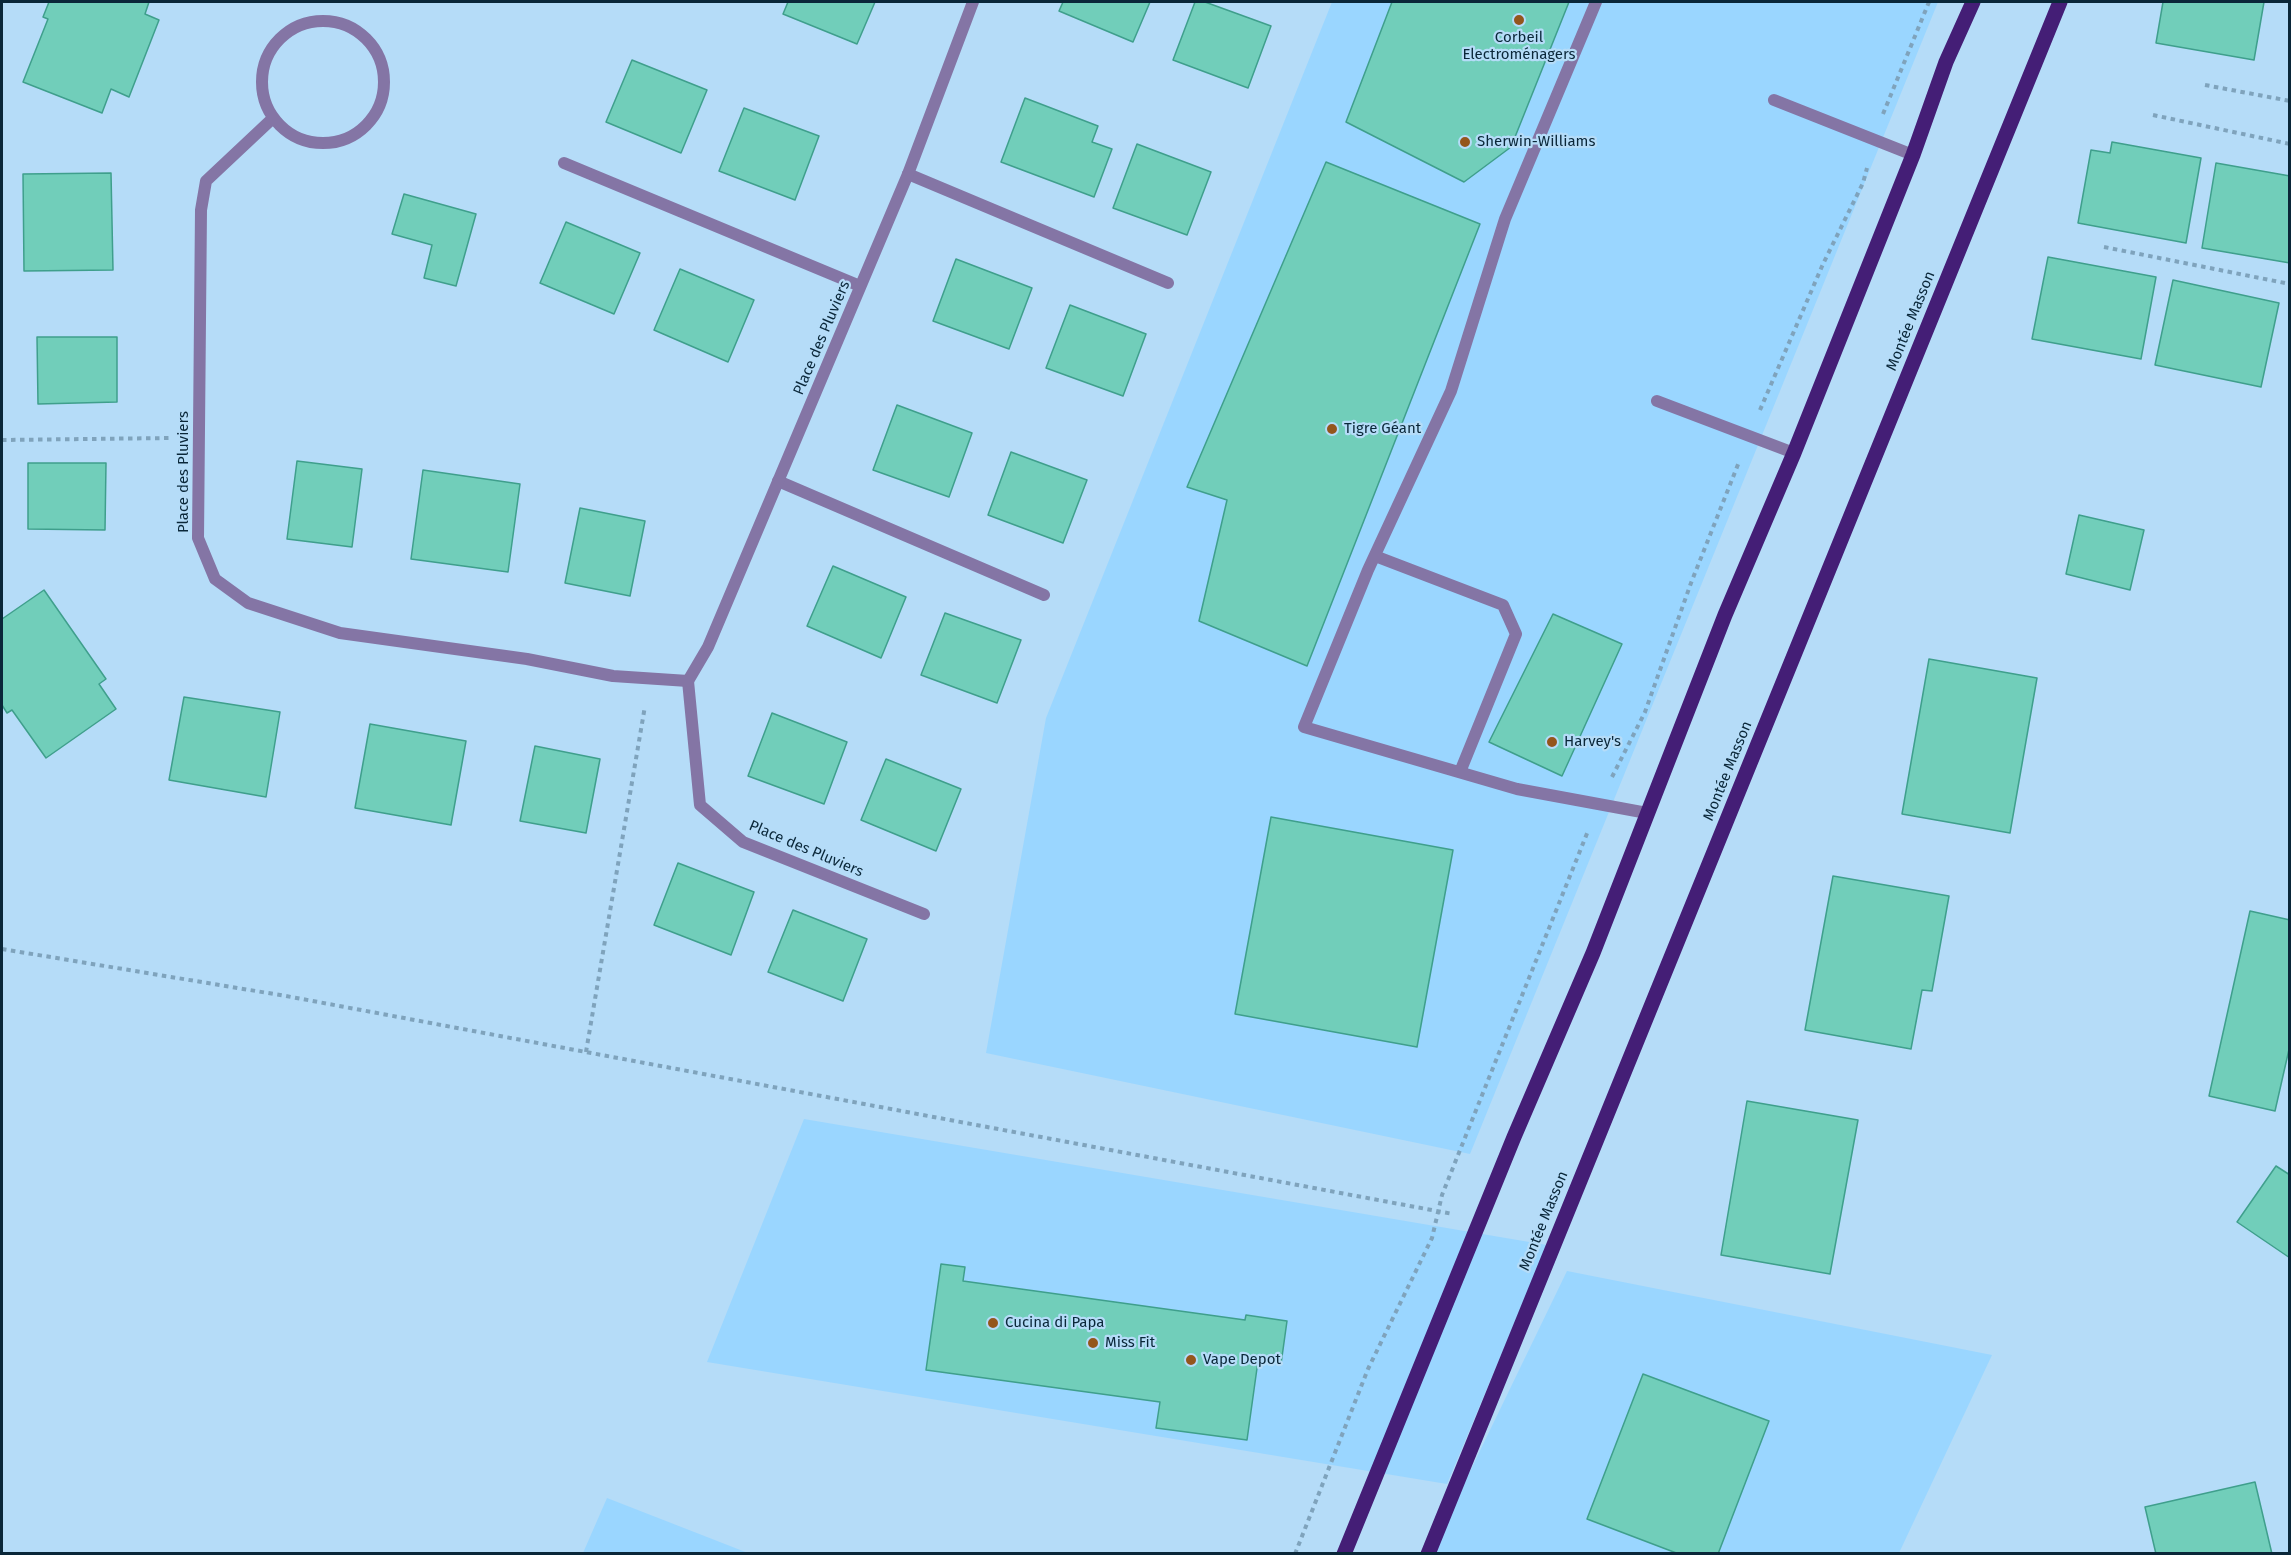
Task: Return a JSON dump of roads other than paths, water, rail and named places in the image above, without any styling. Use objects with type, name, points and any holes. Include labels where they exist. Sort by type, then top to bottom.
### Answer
[{"type":"main road","points":[[1344,1554],[1539,1077],[1593,953],[1725,615],[1794,453],[1913,155],[1947,62],[1973,2]]},
{"type":"main road","name":"Montée Masson","points":[[1428,1554],[2060,2]]},
{"type":"street","name":"Place des Pluviers","points":[[924,914],[743,842],[700,806],[688,681],[708,647],[908,174],[973,2]]},
{"type":"street","points":[[1596,2],[1505,219],[1451,391],[1375,556],[1304,727],[1516,789],[1647,813]]},
{"type":"street","points":[[314,22],[348,24],[375,48],[384,65],[381,105],[370,122],[354,137],[333,143],[310,142],[289,132],[272,119],[260,91],[264,71],[279,36],[295,25],[314,22]]},
{"type":"street","points":[[1774,100],[1913,155]]},
{"type":"street","name":"Place des Pluviers","points":[[272,119],[206,181],[201,210],[198,538],[215,579],[248,603],[340,633],[526,659],[613,676],[688,681]]},
{"type":"street","points":[[564,163],[860,286]]},
{"type":"street","points":[[908,174],[1168,283]]},
{"type":"street","points":[[1658,401],[1794,453]]},
{"type":"street","points":[[778,481],[1044,595]]},
{"type":"street","points":[[1375,556],[1503,605],[1516,634],[1460,772]]},
{"type":"place","name":"Corbeil Electroménagers","points":[[1519,20]]},
{"type":"place","name":"Sherwin-Williams","points":[[1465,142]]},
{"type":"place","name":"Tigre Géant","points":[[1332,429]]},
{"type":"place","name":"Harvey's","points":[[1552,742]]},
{"type":"place","name":"Cucina di Papa","points":[[993,1323]]},
{"type":"place","name":"Miss Fit","points":[[1093,1343]]},
{"type":"place","name":"Vape Depot","points":[[1191,1360]]}]
